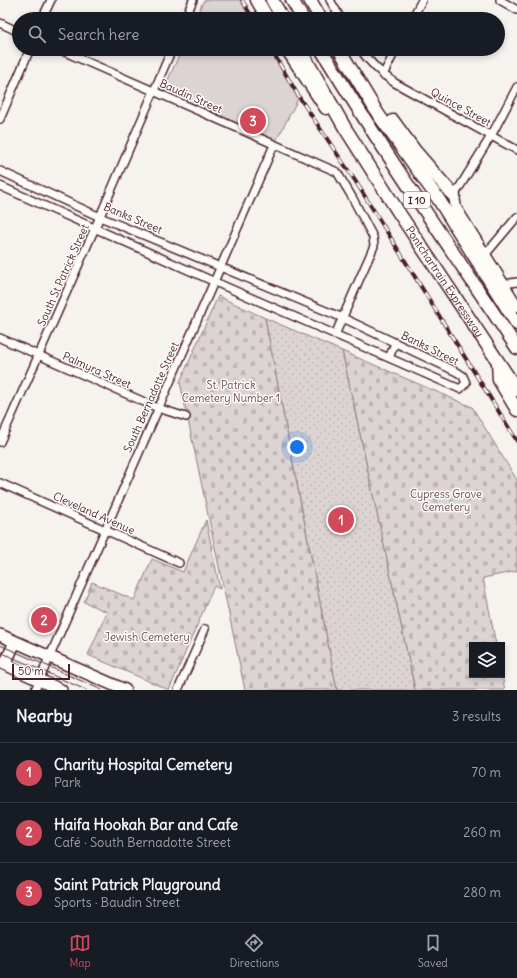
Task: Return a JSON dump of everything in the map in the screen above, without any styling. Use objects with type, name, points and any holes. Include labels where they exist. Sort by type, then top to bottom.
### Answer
[{"type":"highway","points":[[257,0],[264,12]]},
{"type":"highway","points":[[272,0],[279,12]]},
{"type":"highway","points":[[292,0],[299,12]]},
{"type":"highway","points":[[310,0],[317,12]]},
{"type":"highway","points":[[292,56],[336,125],[346,128]]},
{"type":"highway","name":"Pontchartrain Expressway","points":[[304,56],[346,128],[399,213],[517,390]]},
{"type":"highway","name":"Pontchartrain Expressway","points":[[325,56],[389,156],[517,348]]},
{"type":"highway","points":[[343,56],[378,114],[439,200],[517,324]]},
{"type":"highway","points":[[348,56],[415,151],[454,196]]},
{"type":"highway","points":[[498,361],[499,380],[517,410]]},
{"type":"main road","points":[[0,635],[125,690]]},
{"type":"main road","points":[[15,642],[2,663],[37,685],[61,690]]},
{"type":"street","points":[[45,12],[51,0]]},
{"type":"street","points":[[188,12],[193,0]]},
{"type":"street","points":[[330,0],[337,12]]},
{"type":"street","points":[[416,12],[422,0]]},
{"type":"street","points":[[500,0],[517,10]]},
{"type":"street","points":[[0,23],[12,29]]},
{"type":"street","points":[[0,119],[27,56]]},
{"type":"street","name":"Baudin Street","points":[[74,56],[337,172],[373,237],[374,246],[343,318]]},
{"type":"street","name":"South St Patrick Street","points":[[0,442],[100,217],[169,56]]},
{"type":"street","name":"Quince Street","points":[[365,56],[382,75],[517,150]]},
{"type":"street","points":[[382,75],[392,56]]},
{"type":"street","points":[[517,87],[491,136],[454,196],[456,208],[517,306]]},
{"type":"street","name":"South Bernadotte Street","points":[[37,685],[274,145]]},
{"type":"street","name":"Banks Street","points":[[0,171],[100,217],[343,318],[457,372],[463,376],[466,383],[460,389],[0,186]]},
{"type":"street","points":[[485,255],[517,217]]},
{"type":"street","points":[[503,284],[517,282]]},
{"type":"street","points":[[335,335],[343,318]]},
{"type":"street","name":"Palmyra Street","points":[[0,338],[158,408],[186,417]]},
{"type":"street","points":[[389,358],[396,343]]},
{"type":"street","name":"Cleveland Avenue","points":[[0,483],[179,563]]},
{"type":"street","points":[[178,690],[205,629]]},
{"type":"green space","points":[[206,0],[242,0],[249,12],[198,12],[203,2]]},
{"type":"green space","points":[[179,56],[275,56],[299,97],[274,145],[161,95]]},
{"type":"green space","name":"St. Patrick Cemetery Number 1","points":[[218,296],[265,318],[337,690],[245,690],[180,382]]},
{"type":"green space","points":[[265,318],[342,351],[415,690],[337,690]]},
{"type":"green space","name":"Cypress Grove Cemetery","points":[[342,351],[472,407],[517,480],[517,571],[483,578],[495,642],[469,642],[469,678],[503,678],[505,690],[415,690]]},
{"type":"green space","name":"Jewish Cemetery","points":[[206,520],[220,589],[214,586],[169,690],[88,655],[107,612],[84,602],[92,582],[134,600],[152,559],[183,572]]},
{"type":"tram line","points":[[0,645],[102,690]]},
{"type":"tram line","points":[[0,652],[86,690]]},
{"type":"railway","points":[[242,0],[249,12]]},
{"type":"railway","points":[[275,56],[299,97],[356,182],[517,441]]},
{"type":"place","name":"Saint Patrick Playground","points":[[253,121]]},
{"type":"place","name":"Charity Hospital Cemetery","points":[[341,520]]},
{"type":"place","name":"Haifa Hookah Bar and Cafe","points":[[44,620]]}]
